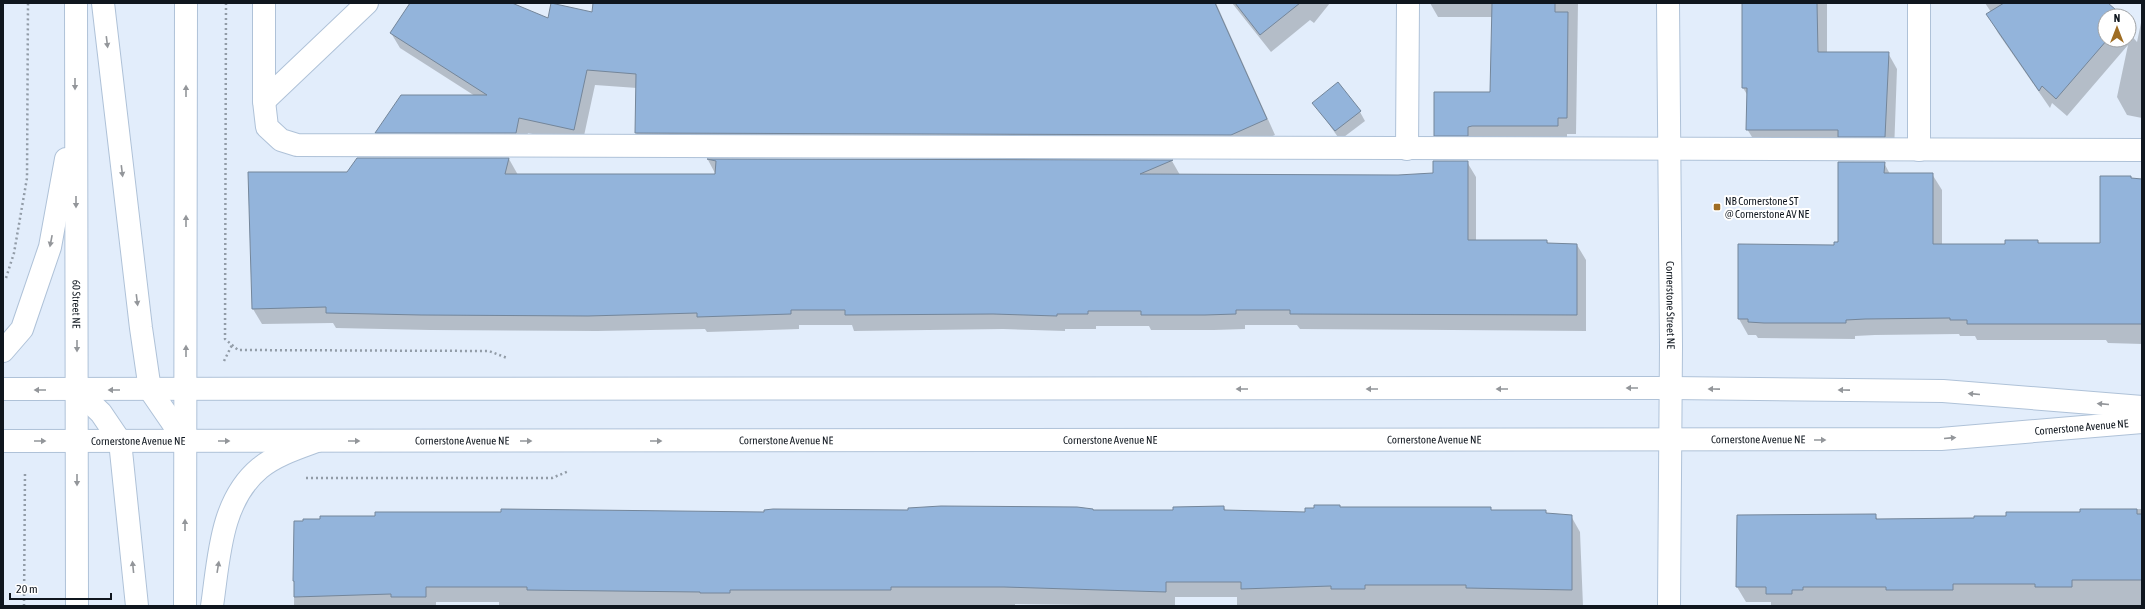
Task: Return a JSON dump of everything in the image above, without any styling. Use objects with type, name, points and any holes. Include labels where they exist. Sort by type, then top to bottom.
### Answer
[{"type":"street","name":"60 Street NE","points":[[76,3],[77,606]]},
{"type":"street","points":[[102,3],[141,328],[150,390],[185,441]]},
{"type":"street","points":[[185,606],[186,3]]},
{"type":"street","points":[[264,3],[264,101],[267,127],[280,140],[297,145],[2142,150]]},
{"type":"street","points":[[264,101],[367,3]]},
{"type":"street","points":[[1407,149],[1408,3]]},
{"type":"street","name":"Cornerstone Street NE","points":[[1668,3],[1671,388],[1669,441],[1669,606]]},
{"type":"street","points":[[1920,3],[1920,150]]},
{"type":"street","points":[[3,351],[22,329],[50,248],[75,107]]},
{"type":"street","name":"Cornerstone Avenue NE","points":[[3,389],[1671,388],[1943,391],[2142,407]]},
{"type":"street","points":[[77,390],[101,412],[120,441],[137,606]]},
{"type":"street","name":"Cornerstone Avenue NE","points":[[3,441],[1669,441],[1941,439],[2142,422]]},
{"type":"street","points":[[212,606],[225,524],[241,489],[259,469],[277,457],[317,441]]},
{"type":"path","points":[[5,282],[14,253],[27,178],[28,3]]},
{"type":"path","points":[[226,3],[225,339],[238,350],[489,351]]},
{"type":"path","points":[[304,478],[552,478]]},
{"type":"path","points":[[24,479],[24,606]]},
{"type":"building","points":[[410,3],[512,3],[548,18],[551,3],[592,12],[593,3],[1215,3],[1267,119],[1231,135],[635,133],[636,74],[587,70],[574,130],[519,118],[516,133],[375,133],[401,95],[487,95],[390,33]]},
{"type":"building","points":[[1235,3],[1300,3],[1260,35]]},
{"type":"building","points":[[1492,3],[1555,3],[1555,12],[1568,12],[1567,118],[1558,118],[1558,126],[1472,126],[1468,127],[1468,136],[1434,136],[1434,92],[1490,92]]},
{"type":"building","points":[[1742,3],[1817,3],[1818,52],[1889,52],[1885,137],[1838,137],[1838,130],[1746,130],[1747,88],[1742,88]]},
{"type":"building","points":[[2004,3],[2108,3],[2114,8],[2097,8],[2097,48],[2100,48],[2056,99],[2042,86],[2039,91],[1986,14]]},
{"type":"building","points":[[1338,82],[1361,111],[1335,131],[1312,103]]},
{"type":"building","points":[[357,158],[509,158],[505,174],[715,174],[716,161],[707,159],[1173,160],[1140,174],[1398,175],[1433,173],[1433,161],[1468,161],[1468,240],[1547,240],[1547,243],[1577,244],[1577,315],[1290,314],[1290,310],[1236,310],[1236,314],[1205,315],[1141,315],[1141,311],[1088,311],[1088,314],[1057,314],[1057,316],[993,314],[845,315],[845,310],[791,310],[791,314],[697,317],[697,313],[588,316],[421,315],[326,313],[326,307],[252,309],[248,172],[347,172]]},
{"type":"building","points":[[1838,162],[1885,162],[1884,173],[1933,173],[1933,244],[2005,244],[2005,240],[2038,240],[2038,243],[2100,243],[2100,176],[2131,176],[2131,178],[2142,179],[2142,324],[1967,324],[1967,320],[1950,320],[1950,318],[1865,319],[1846,320],[1846,323],[1764,323],[1748,322],[1748,319],[1738,319],[1738,244],[1834,245],[1834,242],[1838,242]]},
{"type":"building","points":[[1314,505],[1340,505],[1340,507],[1491,507],[1491,510],[1546,510],[1546,513],[1572,515],[1572,590],[1466,588],[1466,585],[1365,585],[1365,589],[1331,589],[1331,586],[1241,589],[1241,582],[1166,582],[1166,592],[1004,587],[891,587],[891,590],[730,590],[730,593],[700,593],[527,590],[527,587],[426,587],[426,597],[391,597],[391,594],[294,597],[294,521],[303,521],[303,519],[320,519],[320,516],[375,516],[375,512],[501,512],[501,509],[764,512],[764,510],[773,509],[908,510],[908,508],[941,506],[1077,507],[1093,510],[1173,510],[1173,507],[1224,506],[1224,510],[1305,512],[1305,508],[1314,508]]},
{"type":"building","points":[[2080,509],[2137,509],[2137,514],[2142,514],[2142,580],[2072,580],[2072,587],[2035,587],[2035,584],[1953,584],[1953,590],[1886,590],[1886,587],[1803,587],[1803,590],[1792,590],[1792,594],[1766,594],[1766,587],[1736,587],[1737,515],[1876,514],[1876,519],[1974,518],[1974,516],[2006,516],[2006,512],[2080,512]]},
{"type":"place","name":"NB Cornerstone ST @ Cornerstone AV NE","points":[[1717,207]]}]
